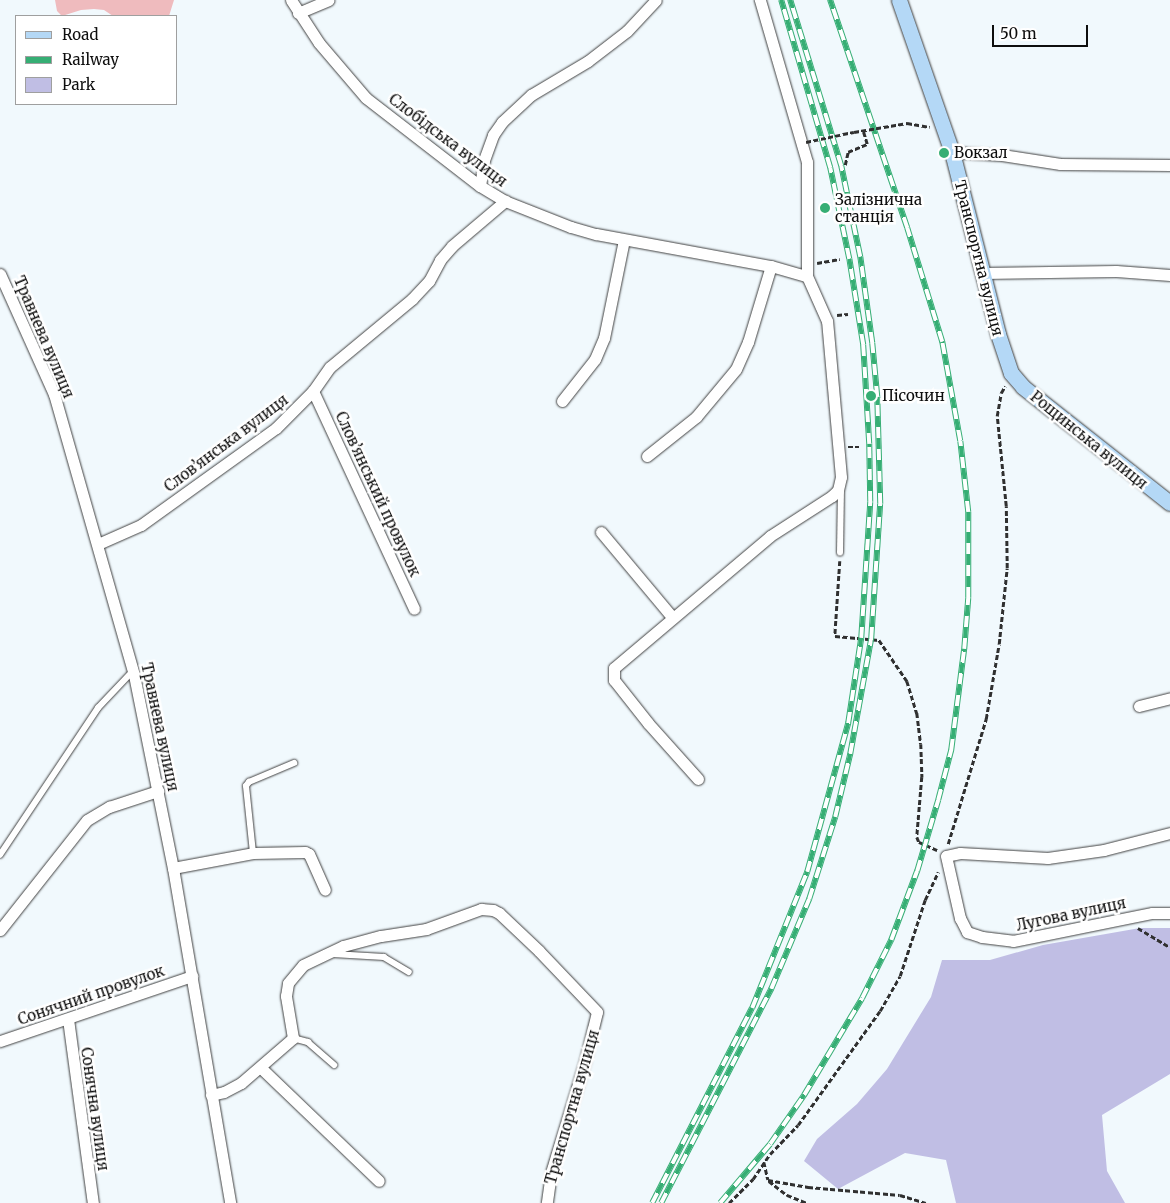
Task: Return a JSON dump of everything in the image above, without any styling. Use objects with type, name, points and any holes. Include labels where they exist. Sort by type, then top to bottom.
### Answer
[{"type":"street","name":"Слобідська вулиця","points":[[291,0],[298,13],[342,72],[366,98],[480,186],[505,201],[571,227],[624,240],[807,271]]},
{"type":"street","points":[[298,13],[328,0]]},
{"type":"street","points":[[480,186],[484,160],[494,135],[502,122],[531,95],[588,61],[627,31],[656,0]]},
{"type":"street","points":[[698,779],[648,724],[613,676],[616,664],[770,536],[832,496],[838,490],[841,477],[826,321],[807,271],[807,162],[760,0]]},
{"type":"street","name":"Транспортна вулиця","points":[[899,0],[952,152],[998,334],[1011,373]]},
{"type":"street","points":[[952,152],[1002,155],[1060,164],[1170,165]]},
{"type":"street","name":"Слов’янська вулиця","points":[[98,544],[140,525],[210,477],[276,428],[314,391],[330,367],[412,299],[429,281],[440,260],[452,246],[505,201]]},
{"type":"street","points":[[562,402],[595,359],[604,338],[624,240]]},
{"type":"street","points":[[647,456],[696,417],[736,370],[748,342],[771,266]]},
{"type":"street","points":[[983,273],[1116,271],[1170,275]]},
{"type":"street","name":"Травнева вулиця","points":[[0,274],[54,394],[133,671],[173,868],[230,1203]]},
{"type":"street","name":"Рощинська вулиця","points":[[1011,373],[1023,387],[1170,503]]},
{"type":"street","name":"Слов’янський провулок","points":[[314,391],[414,609]]},
{"type":"street","points":[[601,532],[672,616]]},
{"type":"street","points":[[1139,706],[1170,698]]},
{"type":"street","points":[[0,930],[87,820],[109,807],[158,791]]},
{"type":"street","points":[[947,851],[1048,858],[1104,850],[1170,833]]},
{"type":"street","name":"Лугова вулиця","points":[[947,851],[960,918],[967,932],[1013,942],[1152,912],[1170,913]]},
{"type":"street","points":[[173,868],[253,853],[305,852],[309,854],[325,890]]},
{"type":"street","name":"Транспортна вулиця","points":[[323,954],[381,936],[426,929],[475,911],[493,910],[499,913],[597,1012],[585,1061],[551,1173],[547,1203]]},
{"type":"street","points":[[211,1095],[234,1087],[261,1068],[294,1038],[287,1003],[288,983],[304,965],[323,954]]},
{"type":"street","name":"Сонячний провулок","points":[[0,1041],[192,976]]},
{"type":"street","name":"Сонячна вулиця","points":[[68,1019],[93,1203]]},
{"type":"street","points":[[261,1068],[379,1181]]},
{"type":"lane","points":[[840,553],[841,477]]},
{"type":"lane","points":[[0,855],[98,708],[133,671]]},
{"type":"lane","points":[[253,853],[246,786],[249,782],[294,763]]},
{"type":"lane","points":[[323,954],[360,954],[384,957],[409,972]]},
{"type":"lane","points":[[294,1038],[308,1042],[334,1065]]},
{"type":"path","points":[[806,142],[907,123],[922,127]]},
{"type":"path","points":[[845,165],[848,152],[867,144],[863,131]]},
{"type":"path","points":[[807,271],[840,259]]},
{"type":"path","points":[[729,1203],[753,1179],[764,1162],[798,1125],[880,1011],[900,976],[925,900],[947,851],[986,719],[999,644],[1006,568],[1006,506],[997,416],[1001,393],[1011,373]]},
{"type":"path","points":[[840,553],[835,636],[879,640],[907,681],[917,713],[921,744],[922,777],[917,837],[919,842],[947,851]]},
{"type":"path","points":[[1122,918],[1170,947]]},
{"type":"path","points":[[764,1162],[768,1180],[787,1195],[807,1203]]},
{"type":"path","points":[[768,1180],[808,1187],[900,1195],[926,1203]]},
{"type":"green space","points":[[1140,928],[1170,928],[1170,1074],[1102,1115],[1107,1171],[1125,1203],[956,1203],[946,1160],[905,1153],[838,1189],[804,1161],[817,1139],[857,1104],[887,1069],[931,997],[942,960],[990,960],[1043,945]]},
{"type":"shaded area","points":[[55,0],[174,0],[169,15],[112,15],[104,10],[94,9],[61,15],[57,11]]},
{"type":"railway","points":[[652,1203],[752,1008],[807,872],[848,723],[861,638],[870,502],[869,444],[863,345],[849,259],[830,168],[781,0]]},
{"type":"railway","points":[[661,1203],[771,989],[809,899],[835,817],[850,754],[871,638],[880,504],[877,397],[872,343],[860,257],[841,166],[790,0]]},
{"type":"railway","points":[[720,1203],[770,1144],[804,1095],[862,998],[891,940],[917,871],[951,750],[964,649],[968,598],[968,512],[960,441],[942,342],[907,228],[830,0]]},
{"type":"place","name":"Вокзал","points":[[944,153]]},
{"type":"place","name":"Залізнична станція","points":[[825,208]]},
{"type":"place","name":"Пісочин","points":[[871,396]]}]
